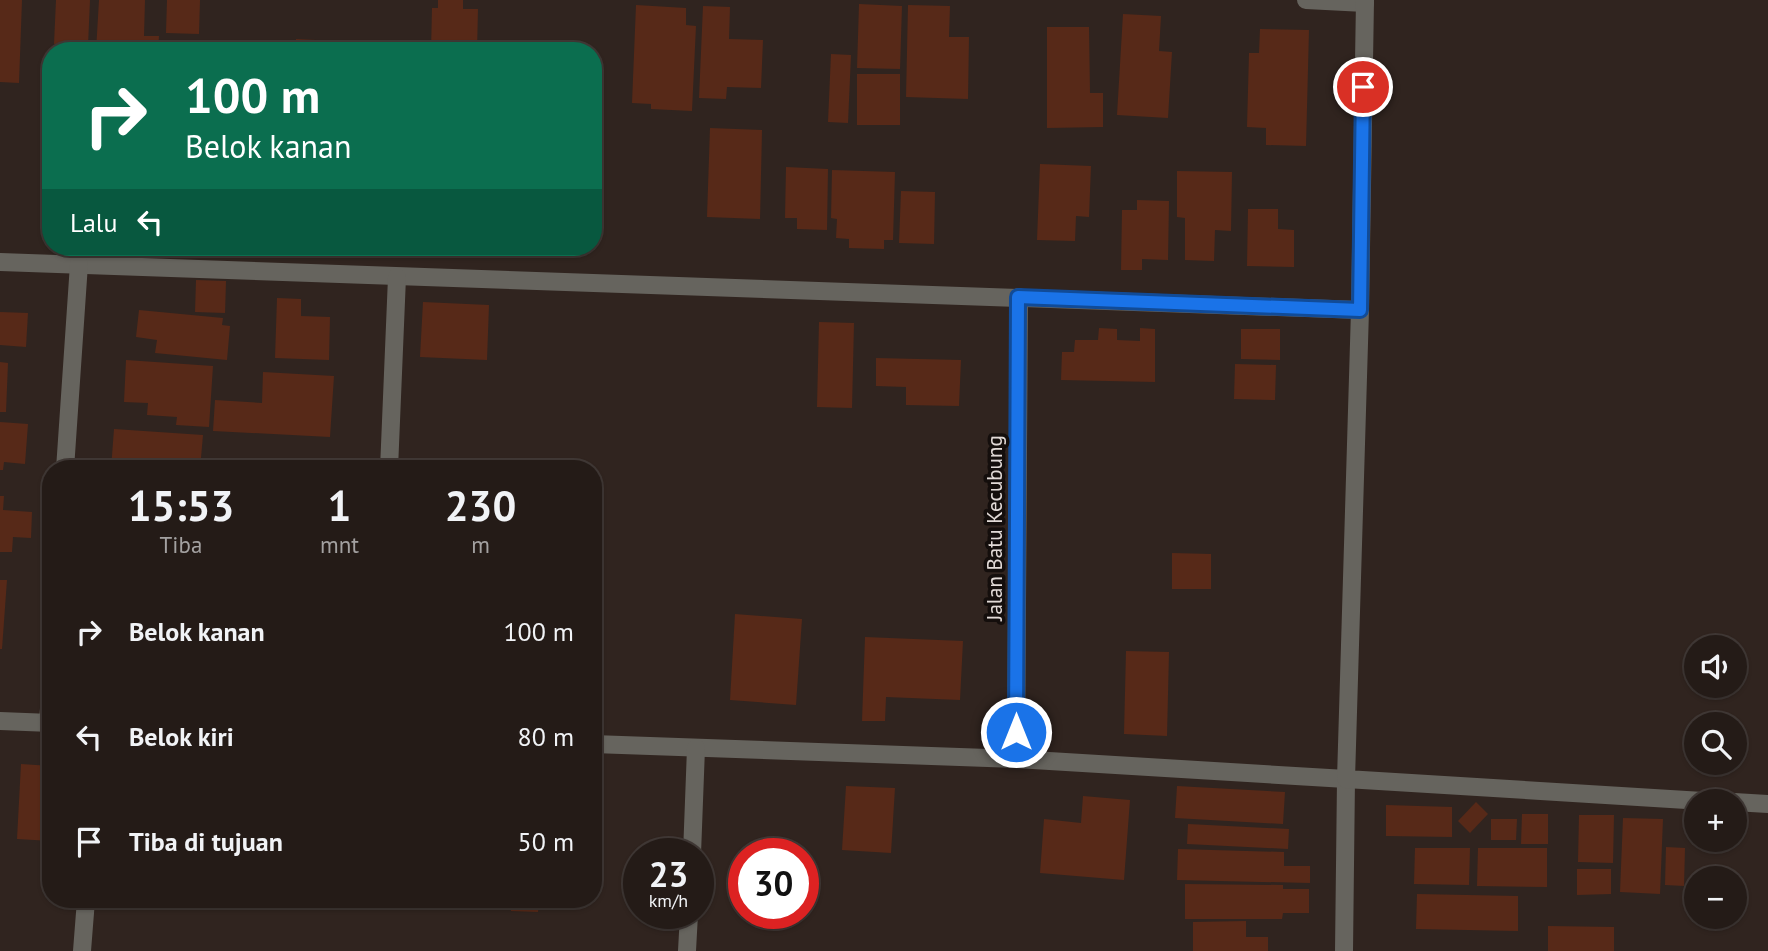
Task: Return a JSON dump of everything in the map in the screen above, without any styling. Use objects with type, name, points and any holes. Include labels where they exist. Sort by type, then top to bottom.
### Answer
[{"type":"street","points":[[1306,0],[1365,2],[1344,951]]},
{"type":"street","points":[[0,262],[1360,310]]},
{"type":"street","points":[[66,460],[79,264]]},
{"type":"street","points":[[389,460],[397,277]]},
{"type":"street","name":"Jalan Batu Kecubung","points":[[1016,759],[1018,297]]},
{"type":"street","points":[[0,721],[42,722]]},
{"type":"street","points":[[602,744],[1016,759],[1684,800]]},
{"type":"street","points":[[692,838],[696,748]]},
{"type":"street","points":[[1747,803],[1768,804]]},
{"type":"street","points":[[82,951],[85,908]]},
{"type":"street","points":[[687,951],[688,929]]},
{"type":"building","points":[[0,0],[22,0],[19,83],[0,82]]},
{"type":"building","points":[[56,0],[90,0],[88,42],[54,42]]},
{"type":"building","points":[[99,0],[145,0],[144,36],[159,36],[159,42],[97,42]]},
{"type":"building","points":[[167,0],[200,0],[199,34],[166,33]]},
{"type":"building","points":[[438,0],[463,0],[463,9],[478,9],[477,42],[431,42],[432,8],[438,8]]},
{"type":"building","points":[[859,4],[902,6],[900,69],[857,68]]},
{"type":"building","points":[[636,5],[686,8],[686,25],[696,26],[692,111],[651,109],[651,104],[632,103]]},
{"type":"building","points":[[908,5],[950,6],[949,37],[969,37],[968,99],[906,97]]},
{"type":"building","points":[[703,6],[730,7],[729,39],[763,40],[761,88],[727,87],[726,99],[699,98]]},
{"type":"building","points":[[1123,14],[1161,16],[1159,51],[1172,52],[1168,118],[1117,115]]},
{"type":"building","points":[[1047,27],[1089,27],[1090,93],[1103,93],[1103,127],[1047,128]]},
{"type":"building","points":[[1260,29],[1309,30],[1306,146],[1266,145],[1266,128],[1247,127],[1249,53],[1259,53]]},
{"type":"building","points":[[296,39],[336,41],[336,42],[296,42]]},
{"type":"building","points":[[831,54],[851,55],[848,123],[828,122]]},
{"type":"building","points":[[857,74],[900,74],[900,125],[857,125]]},
{"type":"building","points":[[710,128],[762,130],[760,219],[707,217]]},
{"type":"building","points":[[1040,164],[1091,166],[1089,217],[1076,216],[1075,241],[1037,240]]},
{"type":"building","points":[[786,167],[828,169],[827,230],[797,229],[797,218],[785,218]]},
{"type":"building","points":[[832,170],[895,172],[893,240],[884,240],[884,249],[849,248],[849,239],[836,238],[837,219],[831,218]]},
{"type":"building","points":[[1177,171],[1232,172],[1231,231],[1215,230],[1214,261],[1185,260],[1185,218],[1177,217]]},
{"type":"building","points":[[901,191],[935,192],[934,244],[899,243]]},
{"type":"building","points":[[1137,200],[1169,201],[1168,260],[1142,259],[1142,270],[1121,270],[1122,210],[1137,210]]},
{"type":"building","points":[[1248,209],[1278,209],[1278,229],[1294,230],[1294,267],[1247,266]]},
{"type":"building","points":[[196,280],[226,281],[225,313],[195,312]]},
{"type":"building","points":[[277,298],[301,299],[301,316],[330,317],[329,360],[275,358]]},
{"type":"building","points":[[423,302],[489,305],[487,360],[420,357]]},
{"type":"building","points":[[139,310],[223,318],[222,325],[230,326],[227,360],[155,353],[157,340],[136,337]]},
{"type":"building","points":[[0,312],[28,313],[26,347],[0,345]]},
{"type":"building","points":[[819,322],[854,323],[852,408],[817,407]]},
{"type":"building","points":[[1099,328],[1117,329],[1117,340],[1140,341],[1140,328],[1155,329],[1155,382],[1061,380],[1062,352],[1074,352],[1075,340],[1098,340]]},
{"type":"building","points":[[1241,329],[1280,329],[1280,360],[1241,359]]},
{"type":"building","points":[[876,358],[961,360],[959,406],[906,405],[906,387],[876,386]]},
{"type":"building","points":[[126,360],[213,366],[209,427],[176,425],[177,417],[147,415],[148,403],[124,402]]},
{"type":"building","points":[[0,362],[8,363],[6,412],[0,412]]},
{"type":"building","points":[[1235,364],[1276,365],[1275,400],[1234,399]]},
{"type":"building","points":[[263,372],[334,376],[330,437],[213,431],[215,400],[262,403]]},
{"type":"building","points":[[0,422],[28,424],[25,464],[4,462],[3,470],[0,470]]},
{"type":"building","points":[[114,429],[203,435],[201,460],[112,460]]},
{"type":"building","points":[[0,496],[4,496],[3,510],[32,512],[31,538],[13,537],[12,552],[0,552]]},
{"type":"building","points":[[1172,553],[1211,554],[1211,589],[1172,589]]},
{"type":"building","points":[[0,580],[7,580],[2,649],[0,649]]},
{"type":"building","points":[[735,614],[802,619],[796,705],[730,700]]},
{"type":"building","points":[[865,637],[963,641],[960,700],[886,697],[885,721],[862,721]]},
{"type":"building","points":[[1126,651],[1169,652],[1167,736],[1124,734]]},
{"type":"building","points":[[21,764],[42,765],[42,840],[17,839]]},
{"type":"building","points":[[846,786],[895,788],[891,853],[842,850]]},
{"type":"building","points":[[1177,786],[1285,792],[1283,824],[1175,818]]},
{"type":"building","points":[[1083,796],[1130,800],[1124,880],[1040,873],[1044,819],[1081,823]]},
{"type":"building","points":[[1476,802],[1488,814],[1470,833],[1458,821]]},
{"type":"building","points":[[1386,805],[1452,807],[1452,837],[1386,836]]},
{"type":"building","points":[[1522,814],[1548,814],[1548,844],[1521,844]]},
{"type":"building","points":[[1579,815],[1614,815],[1613,863],[1578,862]]},
{"type":"building","points":[[1623,818],[1663,819],[1660,894],[1620,892]]},
{"type":"building","points":[[1491,819],[1517,819],[1516,840],[1491,840]]},
{"type":"building","points":[[1188,824],[1289,829],[1288,849],[1187,844]]},
{"type":"building","points":[[1666,847],[1684,848],[1684,886],[1665,885]]},
{"type":"building","points":[[1415,848],[1470,848],[1469,885],[1414,884]]},
{"type":"building","points":[[1478,848],[1547,848],[1547,887],[1477,886]]},
{"type":"building","points":[[1178,849],[1284,852],[1284,866],[1310,866],[1310,883],[1177,880]]},
{"type":"building","points":[[1577,869],[1611,869],[1611,894],[1577,895]]},
{"type":"building","points":[[1185,884],[1283,885],[1283,889],[1309,889],[1309,913],[1283,913],[1282,919],[1185,919]]},
{"type":"building","points":[[1417,894],[1518,896],[1518,931],[1416,929]]},
{"type":"building","points":[[511,908],[538,908],[538,912],[511,911]]},
{"type":"building","points":[[1246,921],[1246,937],[1268,937],[1268,951],[1193,951],[1193,922]]},
{"type":"building","points":[[1548,926],[1614,927],[1614,951],[1548,951]]},
{"type":"route","points":[[1016,732],[1018,297],[1360,310],[1363,87]]}]
